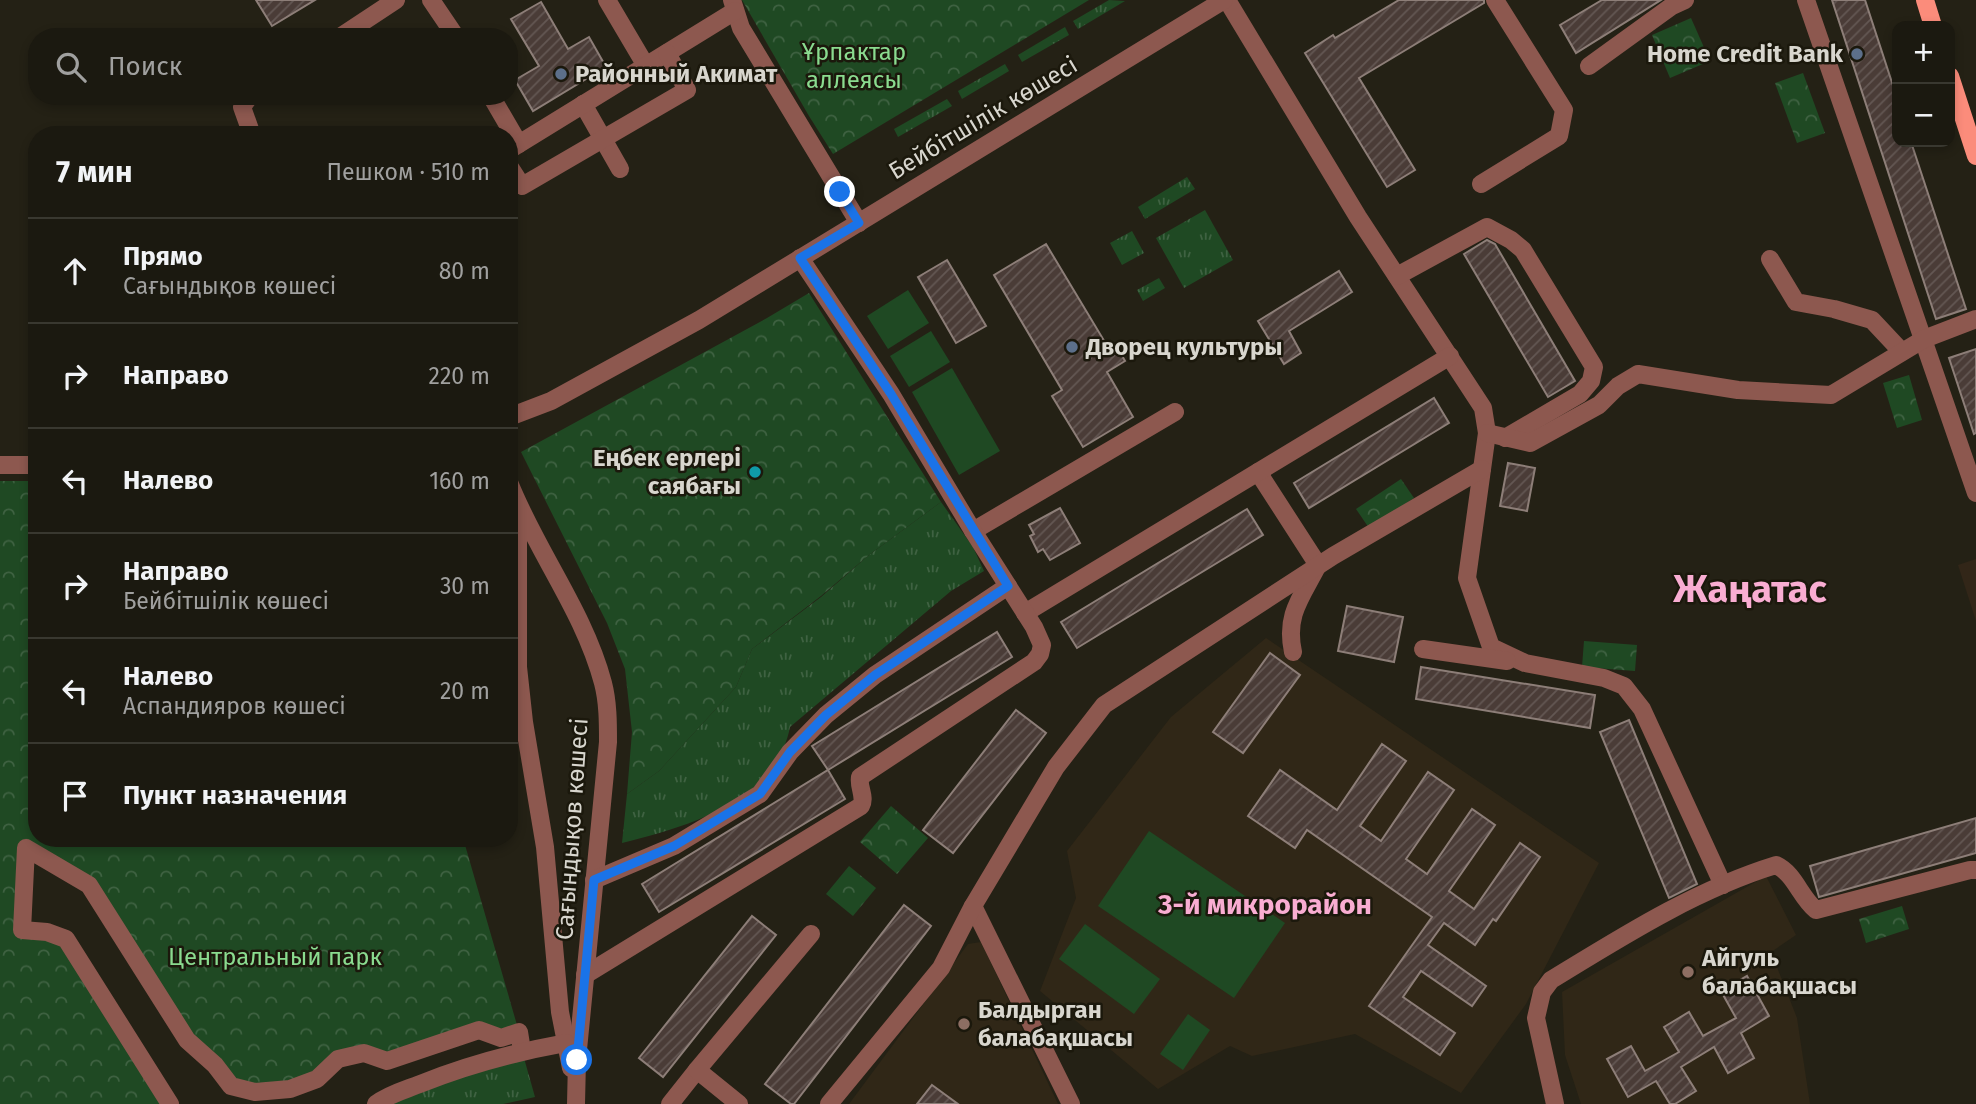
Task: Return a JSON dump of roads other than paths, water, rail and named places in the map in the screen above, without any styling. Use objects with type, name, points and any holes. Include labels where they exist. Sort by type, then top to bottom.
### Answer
[{"type":"main road","points":[[1925,0],[1931,21]]},
{"type":"main road","points":[[1953,84],[1976,156]]},
{"type":"street","points":[[354,28],[396,0]]},
{"type":"street","points":[[431,0],[450,28]]},
{"type":"street","points":[[607,0],[646,66]]},
{"type":"street","points":[[1225,0],[1358,217],[1483,408],[1487,433],[1467,578],[1491,647],[1525,663]]},
{"type":"street","name":"Бейбітшілік көшесі","points":[[518,414],[551,401],[676,333],[1225,0]]},
{"type":"street","points":[[1481,184],[1559,136],[1564,110],[1495,0]]},
{"type":"street","points":[[1589,66],[1672,6],[1685,0]]},
{"type":"street","points":[[1806,0],[1976,493]]},
{"type":"street","points":[[518,145],[667,53],[734,6],[747,39],[859,223]]},
{"type":"street","points":[[518,180],[522,186],[687,90],[667,53]]},
{"type":"street","points":[[583,104],[620,169]]},
{"type":"street","points":[[243,105],[249,126]]},
{"type":"street","points":[[495,105],[505,126]]},
{"type":"street","points":[[1397,276],[1487,227],[1523,250],[1594,367],[1591,380],[1580,394],[1505,438]]},
{"type":"street","points":[[585,975],[861,806],[863,798],[858,784],[860,777],[1034,662],[1040,654],[1042,645],[1025,613],[891,394],[800,258]]},
{"type":"street","points":[[1770,260],[1796,302],[1871,320],[1902,352]]},
{"type":"street","points":[[1487,433],[1530,443],[1599,405],[1618,386],[1638,374],[1738,390],[1831,395],[1924,339],[1976,319]]},
{"type":"street","points":[[1025,613],[1450,356]]},
{"type":"street","points":[[973,531],[1175,412]]},
{"type":"street","points":[[0,465],[28,465]]},
{"type":"street","points":[[829,1104],[941,968],[973,906],[1056,767],[1104,705],[1318,565],[1482,468]]},
{"type":"street","points":[[1258,472],[1318,565]]},
{"type":"street","name":"Сағындықов көшесі","points":[[518,501],[559,578],[603,684],[608,742],[577,1060],[576,1100]]},
{"type":"street","name":"Сағындықов көшесі","points":[[518,501],[518,667],[524,722],[545,847],[560,1012],[576,1100]]},
{"type":"street","points":[[1293,652],[1289,632],[1293,614],[1318,565]]},
{"type":"street","points":[[594,880],[674,846],[760,794],[790,752],[826,715],[875,675],[1008,586]]},
{"type":"street","points":[[1423,649],[1525,663],[1604,678],[1624,686],[1642,709],[1723,885]]},
{"type":"street","points":[[170,1104],[66,939],[47,932],[22,930],[26,848],[89,885],[187,1040],[215,1065],[231,1086],[255,1092],[290,1088],[317,1079],[338,1059],[364,1053],[387,1061],[479,1030],[501,1038],[519,1032],[522,1051]]},
{"type":"street","points":[[1555,1104],[1536,1018],[1542,992],[1552,980],[1634,929],[1739,876],[1776,865],[1785,869],[1808,903],[1816,909],[1976,870]]},
{"type":"street","points":[[973,906],[1071,1104]]},
{"type":"street","points":[[670,1104],[811,934]]},
{"type":"street","points":[[376,1104],[384,1098],[441,1075],[522,1051],[566,1043]]},
{"type":"street","points":[[697,1070],[739,1104]]},
{"type":"place","name":"Home Credit Bank","points":[[1857,54]]},
{"type":"place","name":"Районный Акимат","points":[[561,74]]},
{"type":"place","name":"Дворец культуры","points":[[1072,347]]},
{"type":"place","name":"Еңбек ерлері саябағы","points":[[755,472]]},
{"type":"place","name":"Айгуль балабақшасы","points":[[1688,972]]},
{"type":"place","name":"Балдырган балабақшасы","points":[[964,1024]]},
{"type":"district","name":"Жаңатас","points":[[1750,589]]},
{"type":"district","name":"3-й микрорайон","points":[[1265,904]]},
{"type":"park label","name":"Ұрпактар аллеясы","points":[[854,66]]},
{"type":"park label","name":"Центральный парк","points":[[275,957]]}]
